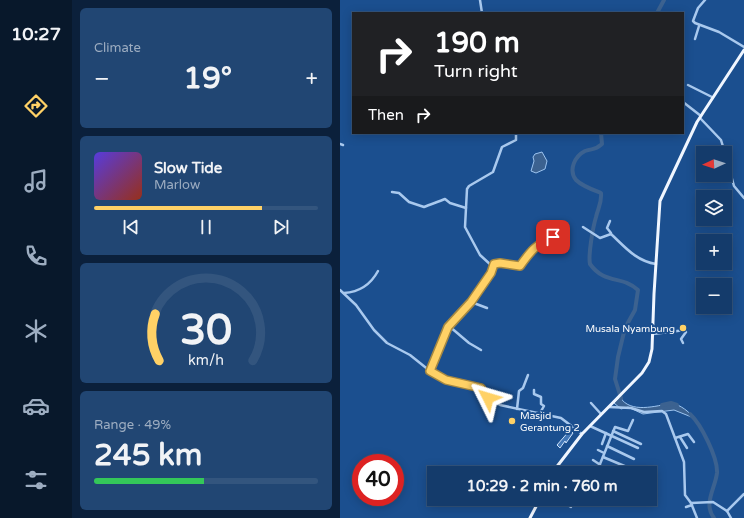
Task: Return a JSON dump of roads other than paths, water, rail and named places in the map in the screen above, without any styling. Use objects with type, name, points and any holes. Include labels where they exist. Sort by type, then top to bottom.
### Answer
[{"type":"main road","points":[[557,466],[582,434],[625,391],[647,366],[652,349],[660,201],[700,117],[744,49]]},
{"type":"main road","points":[[530,518],[536,506]]},
{"type":"street","points":[[480,0],[482,12]]},
{"type":"street","points":[[705,0],[698,8],[694,18],[695,23],[699,26],[719,32],[744,49]]},
{"type":"street","points":[[694,39],[699,26]]},
{"type":"street","points":[[688,85],[712,97]]},
{"type":"street","points":[[684,103],[700,117],[721,140],[723,146]]},
{"type":"street","points":[[492,268],[480,255],[465,229],[468,187],[493,172],[502,147],[516,140],[516,134]]},
{"type":"street","points":[[732,179],[734,186],[744,198]]},
{"type":"street","points":[[392,192],[399,193],[409,202],[424,207],[430,203],[439,202],[445,199],[450,203],[466,208]]},
{"type":"street","points":[[610,221],[607,228],[611,234],[640,260],[656,264]]},
{"type":"street","points":[[583,227],[600,238],[611,234]]},
{"type":"street","points":[[430,371],[449,326],[471,302],[491,273],[492,268],[497,263],[520,266],[524,258],[539,243],[556,236],[566,234]]},
{"type":"street","points":[[343,293],[354,292],[365,286],[374,278],[378,271]]},
{"type":"street","points":[[340,290],[356,305],[384,341],[410,355],[430,371],[446,380],[481,388],[488,398],[502,406],[564,419],[582,434]]},
{"type":"street","points":[[471,302],[487,308]]},
{"type":"street","points":[[449,326],[469,343],[481,350]]},
{"type":"street","points":[[653,334],[685,330],[686,332],[680,339],[684,343]]},
{"type":"street","points":[[517,409],[519,391],[524,388],[528,375]]},
{"type":"street","points":[[534,390],[534,394],[541,397],[541,404],[544,405],[540,413]]},
{"type":"street","points":[[591,403],[601,414]]},
{"type":"street","points":[[608,407],[664,412],[684,462],[684,495],[692,504],[697,518]]},
{"type":"street","points":[[593,460],[600,464],[616,427],[628,431],[633,420]]},
{"type":"street","points":[[590,426],[638,448]]},
{"type":"street","points":[[613,431],[641,444]]},
{"type":"street","points":[[602,444],[606,433]]},
{"type":"street","points":[[675,438],[689,434],[694,442]]},
{"type":"street","points":[[680,437],[687,448]]},
{"type":"street","points":[[607,446],[634,459]]},
{"type":"street","points":[[598,450],[604,455],[626,466]]},
{"type":"street","points":[[728,511],[744,494]]},
{"type":"street","points":[[686,507],[692,504],[707,501],[713,502],[728,511],[731,518]]},
{"type":"water","points":[[542,152],[547,161],[545,169],[536,173],[531,171],[534,161],[533,157],[535,154]]},
{"type":"water","points":[[620,397],[630,406],[644,408],[672,403],[684,409],[694,418],[674,410],[643,414],[628,407],[621,409],[614,403]]},
{"type":"waterway","points":[[658,12],[664,0]]},
{"type":"waterway","points":[[601,134],[602,144],[581,153],[574,164],[573,172],[578,182],[601,193],[591,241],[590,264],[602,275],[632,285],[638,290],[635,310],[625,328],[618,357],[615,379],[621,398]]},
{"type":"waterway","points":[[662,405],[671,403],[677,405]]},
{"type":"waterway","points":[[690,414],[704,433],[712,450],[717,467],[716,479],[710,502],[711,513],[714,518]]},
{"type":"place","name":"Musala Nyambung","points":[[683,328]]},
{"type":"place","name":"Masjid Gerantung 2","points":[[512,421]]}]
